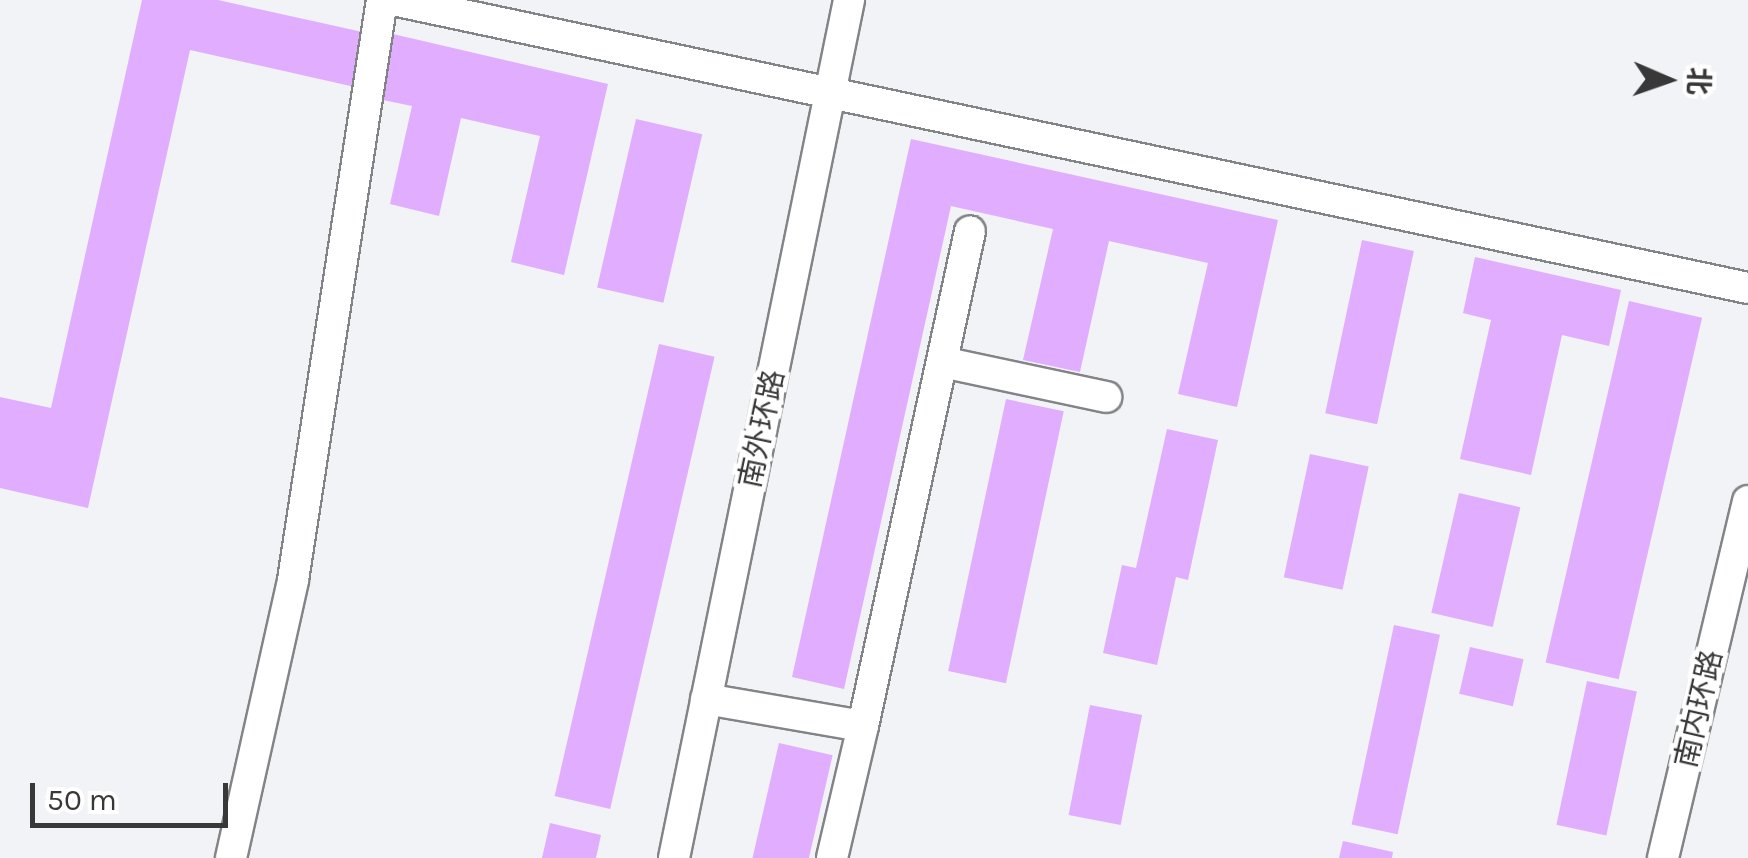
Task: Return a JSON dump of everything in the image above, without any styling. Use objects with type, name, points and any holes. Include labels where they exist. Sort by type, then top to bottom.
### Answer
[{"type":"street","points":[[231,858],[293,580],[382,0]]},
{"type":"street","points":[[393,0],[1748,288]]},
{"type":"street","name":"南外环路","points":[[674,858],[849,0]]},
{"type":"street","points":[[832,858],[970,231]]},
{"type":"street","points":[[942,362],[1106,396]]},
{"type":"street","name":"南内环路","points":[[1663,858],[1748,501]]},
{"type":"street","points":[[706,699],[863,726]]},
{"type":"building","points":[[142,0],[218,0],[367,33],[355,87],[190,50],[88,508],[0,488],[0,397],[51,408]]},
{"type":"building","points":[[393,34],[608,84],[564,275],[511,262],[540,136],[461,118],[439,216],[390,204],[412,106],[378,99]]},
{"type":"building","points":[[636,119],[702,134],[663,303],[597,288]]},
{"type":"building","points":[[911,139],[1278,220],[1237,407],[1178,394],[1208,263],[1109,241],[1080,372],[1023,360],[1053,229],[951,206],[844,689],[792,677]]},
{"type":"building","points":[[1362,240],[1414,251],[1377,424],[1325,413]]},
{"type":"building","points":[[1475,257],[1621,290],[1609,346],[1562,335],[1531,475],[1460,459],[1491,320],[1463,313]]},
{"type":"building","points":[[1629,301],[1702,318],[1619,679],[1546,662]]},
{"type":"building","points":[[659,344],[715,357],[610,809],[555,796]]},
{"type":"building","points":[[1006,399],[1064,411],[1006,683],[948,671]]},
{"type":"building","points":[[1167,429],[1218,440],[1188,580],[1176,577],[1157,665],[1103,653],[1122,565],[1136,568]]},
{"type":"building","points":[[1310,454],[1369,466],[1342,590],[1284,577]]},
{"type":"building","points":[[1459,493],[1520,507],[1493,627],[1431,613]]},
{"type":"building","points":[[1394,625],[1440,635],[1398,834],[1352,825]]},
{"type":"building","points":[[1470,647],[1524,659],[1513,706],[1459,694]]},
{"type":"building","points":[[1587,681],[1637,692],[1606,835],[1556,825]]},
{"type":"building","points":[[1090,705],[1142,715],[1121,825],[1069,815]]},
{"type":"building","points":[[779,743],[833,755],[809,858],[752,858]]},
{"type":"building","points":[[550,823],[601,835],[596,858],[542,858]]},
{"type":"building","points":[[1343,841],[1393,852],[1392,858],[1339,858]]}]
